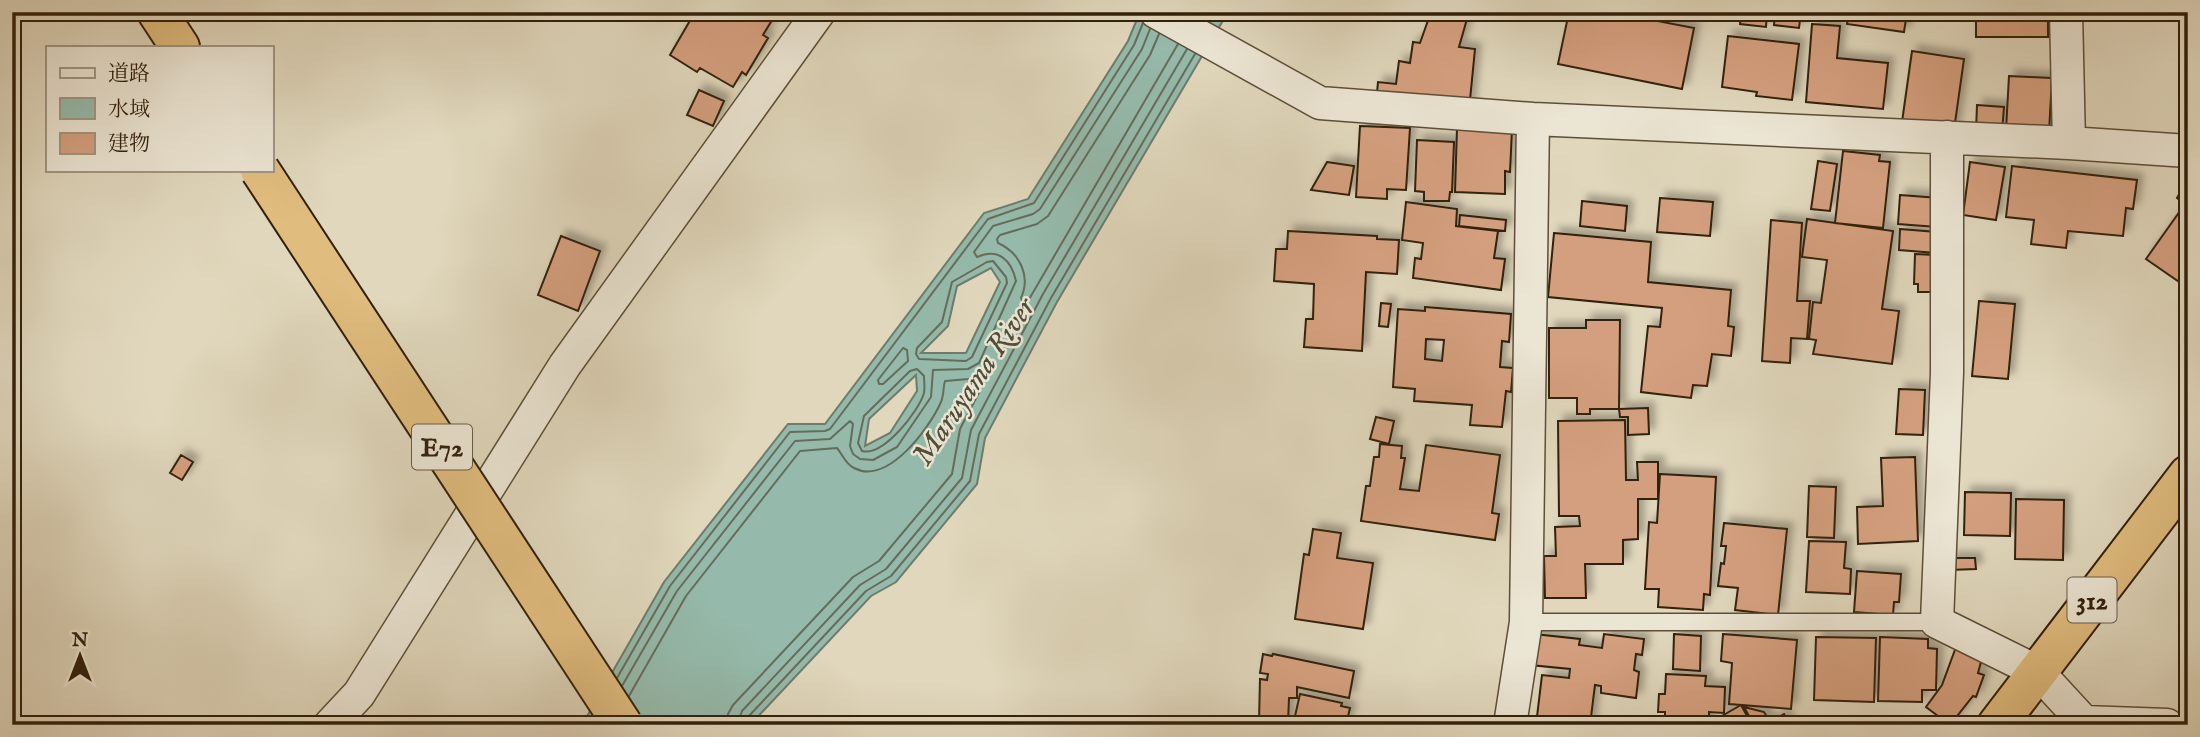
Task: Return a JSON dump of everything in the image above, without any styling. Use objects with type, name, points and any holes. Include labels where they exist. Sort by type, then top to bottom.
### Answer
[{"type":"highway","points":[[157,12],[179,46]]},
{"type":"highway","name":"E72","points":[[261,172],[623,725]]},
{"type":"highway","name":"312","points":[[1997,725],[2188,475]]},
{"type":"street","points":[[330,725],[359,694],[565,365],[820,12]]},
{"type":"street","points":[[1156,12],[1320,103],[1533,119],[1947,137],[2188,151]]},
{"type":"street","points":[[2066,12],[2069,143]]},
{"type":"street","points":[[1510,725],[1526,622],[1533,119]]},
{"type":"street","points":[[1947,137],[1947,373],[1937,622],[2038,671],[2084,722],[2167,725]]},
{"type":"lane","points":[[1526,622],[1937,622]]},
{"type":"water","name":"Maruyama River","points":[[1140,12],[1228,12],[1057,302],[985,438],[977,484],[896,582],[871,596],[750,725],[582,725],[664,582],[788,424],[825,424],[984,213],[1028,199],[1128,41]],"holes":[[[991,268],[1000,282],[966,353],[921,353],[948,326],[957,286]],[[916,375],[917,391],[890,433],[865,446],[869,419]]]},
{"type":"building","points":[[695,12],[777,12],[763,35],[768,38],[746,75],[742,72],[733,87],[700,68],[697,72],[670,55]]},
{"type":"building","points":[[1431,12],[1469,12],[1459,47],[1475,49],[1469,110],[1376,103],[1378,82],[1396,84],[1399,61],[1410,63],[1413,42],[1420,43]]},
{"type":"building","points":[[1569,12],[1611,12],[1694,28],[1682,89],[1558,64]]},
{"type":"building","points":[[1741,12],[1767,12],[1766,27],[1740,24]]},
{"type":"building","points":[[1775,12],[1801,12],[1799,28],[1774,25]]},
{"type":"building","points":[[1849,12],[1907,12],[1904,32],[1847,24]]},
{"type":"building","points":[[1976,12],[2048,12],[2048,37],[1976,37]]},
{"type":"building","points":[[1812,24],[1840,26],[1837,58],[1888,63],[1883,109],[1806,102]]},
{"type":"building","points":[[1728,36],[1799,44],[1792,100],[1756,96],[1757,92],[1722,87]]},
{"type":"building","points":[[1912,51],[1964,59],[1954,130],[1902,122]]},
{"type":"building","points":[[2009,76],[2052,78],[2049,132],[2006,130]]},
{"type":"building","points":[[699,90],[724,101],[713,126],[687,115]]},
{"type":"building","points":[[1977,105],[2004,107],[2002,132],[1976,131]]},
{"type":"building","points":[[1360,126],[1410,128],[1406,190],[1387,189],[1387,199],[1356,197]]},
{"type":"building","points":[[1457,128],[1512,129],[1510,172],[1505,171],[1505,194],[1455,192]]},
{"type":"building","points":[[1417,140],[1454,142],[1452,192],[1449,201],[1424,201],[1424,192],[1415,191]]},
{"type":"building","points":[[1843,151],[1880,155],[1879,161],[1890,162],[1883,228],[1835,223]]},
{"type":"building","points":[[1818,161],[1837,164],[1830,211],[1811,209]]},
{"type":"building","points":[[1327,162],[1354,166],[1349,195],[1311,190]]},
{"type":"building","points":[[1970,162],[2005,167],[1996,220],[1963,215]]},
{"type":"building","points":[[2012,166],[2137,180],[2133,209],[2126,208],[2123,236],[2068,231],[2066,248],[2031,244],[2034,220],[2006,217]]},
{"type":"building","points":[[2181,191],[2188,196],[2188,288],[2146,259],[2185,204],[2177,198]]},
{"type":"building","points":[[1900,195],[1939,198],[1937,227],[1898,224]]},
{"type":"building","points":[[1660,198],[1713,202],[1710,236],[1657,232]]},
{"type":"building","points":[[1582,201],[1627,206],[1625,231],[1580,226]]},
{"type":"building","points":[[1406,202],[1457,209],[1456,226],[1498,231],[1494,258],[1505,259],[1501,290],[1413,278],[1415,258],[1421,259],[1423,243],[1402,240]]},
{"type":"building","points":[[1460,215],[1506,220],[1505,231],[1459,226]]},
{"type":"building","points":[[1807,219],[1893,231],[1882,309],[1899,311],[1892,364],[1813,354],[1816,340],[1809,339],[1813,302],[1821,303],[1827,260],[1802,257]]},
{"type":"building","points":[[1771,220],[1802,223],[1797,301],[1810,301],[1807,339],[1791,338],[1790,363],[1762,361]]},
{"type":"building","points":[[1900,229],[1937,232],[1936,253],[1899,250]]},
{"type":"building","points":[[1288,231],[1377,236],[1377,239],[1399,240],[1397,274],[1366,272],[1362,351],[1304,347],[1306,319],[1313,319],[1314,284],[1274,281],[1276,249],[1287,249]]},
{"type":"building","points":[[1554,233],[1651,242],[1648,282],[1731,290],[1728,326],[1734,327],[1731,356],[1712,354],[1707,386],[1693,385],[1691,398],[1641,392],[1648,326],[1660,327],[1662,308],[1548,297]]},
{"type":"building","points":[[561,236],[600,251],[578,311],[538,295]]},
{"type":"building","points":[[1915,254],[1936,255],[1932,292],[1918,292],[1918,284],[1914,284]]},
{"type":"building","points":[[1979,301],[2015,304],[2008,379],[1972,376]]},
{"type":"building","points":[[1381,303],[1391,304],[1388,327],[1379,326]]},
{"type":"building","points":[[1425,307],[1511,314],[1509,342],[1502,341],[1500,367],[1513,368],[1511,392],[1506,391],[1502,427],[1470,425],[1472,405],[1414,401],[1415,389],[1393,387],[1398,309],[1425,311]],"holes":[[[1426,339],[1444,340],[1442,361],[1425,359]]]},
{"type":"building","points":[[1586,320],[1620,320],[1619,409],[1590,409],[1590,414],[1577,414],[1577,398],[1549,398],[1549,328],[1586,328]]},
{"type":"building","points":[[1899,389],[1925,390],[1923,435],[1896,434]]},
{"type":"building","points":[[1648,408],[1649,434],[1628,435],[1628,417],[1620,417],[1619,409]]},
{"type":"building","points":[[1376,417],[1394,421],[1389,444],[1370,439]]},
{"type":"building","points":[[1625,420],[1626,480],[1638,480],[1637,462],[1658,462],[1658,499],[1638,499],[1638,539],[1623,540],[1623,564],[1585,564],[1586,598],[1545,598],[1544,556],[1556,556],[1555,527],[1580,526],[1579,516],[1559,516],[1558,421]]},
{"type":"building","points":[[1380,444],[1402,446],[1401,458],[1405,458],[1400,489],[1419,491],[1426,445],[1500,455],[1492,513],[1499,514],[1495,540],[1361,521],[1366,486],[1370,486],[1374,457],[1379,457]]},
{"type":"building","points":[[181,455],[193,462],[182,480],[170,473]]},
{"type":"building","points":[[1915,457],[1918,541],[1858,544],[1857,507],[1883,506],[1881,458]]},
{"type":"building","points":[[1660,474],[1716,477],[1710,595],[1704,594],[1703,610],[1658,607],[1659,589],[1645,589],[1649,522],[1657,523]]},
{"type":"building","points":[[1809,486],[1836,487],[1834,538],[1807,537]]},
{"type":"building","points":[[1965,492],[2011,493],[2010,536],[1964,535]]},
{"type":"building","points":[[2016,499],[2064,500],[2063,560],[2015,559]]},
{"type":"building","points":[[1724,523],[1787,529],[1778,615],[1735,610],[1738,588],[1718,586],[1726,546],[1721,546]]},
{"type":"building","points":[[1313,529],[1341,533],[1337,558],[1373,563],[1363,629],[1295,619],[1304,554],[1309,555]]},
{"type":"building","points":[[1809,541],[1846,542],[1844,568],[1851,569],[1850,594],[1806,592]]},
{"type":"building","points":[[1949,558],[1975,558],[1976,569],[1949,570]]},
{"type":"building","points":[[1857,571],[1901,574],[1899,602],[1894,602],[1893,615],[1854,612]]},
{"type":"building","points":[[1534,634],[1580,639],[1579,645],[1602,648],[1604,634],[1644,639],[1642,655],[1636,654],[1634,670],[1639,672],[1636,698],[1601,693],[1601,686],[1595,685],[1590,725],[1536,725],[1542,675],[1569,678],[1570,669],[1530,665]]},
{"type":"building","points":[[1674,634],[1701,636],[1700,671],[1673,669]]},
{"type":"building","points":[[1723,634],[1797,640],[1791,709],[1729,704],[1732,663],[1721,661]]},
{"type":"building","points":[[1816,637],[1876,638],[1874,702],[1814,700]]},
{"type":"building","points":[[1880,637],[1928,639],[1928,648],[1937,649],[1936,690],[1922,690],[1922,702],[1878,701]]},
{"type":"building","points":[[1956,647],[1982,658],[1978,673],[1984,675],[1976,697],[1973,696],[1950,725],[1926,707],[1942,685]]},
{"type":"building","points":[[1263,654],[1354,671],[1349,698],[1297,687],[1297,698],[1289,698],[1288,723],[1261,725],[1260,679],[1267,680],[1268,674],[1260,673]]},
{"type":"building","points":[[1666,674],[1706,676],[1705,686],[1725,687],[1724,713],[1709,712],[1709,725],[1665,725],[1665,712],[1658,712],[1659,694],[1665,694]]},
{"type":"building","points":[[1300,694],[1342,703],[1341,706],[1350,708],[1346,725],[1293,725]]},
{"type":"building","points":[[1741,705],[1752,725],[1725,725],[1720,717]]},
{"type":"building","points":[[1744,707],[1764,712],[1770,722],[1784,714],[1790,725],[1754,725]]}]
